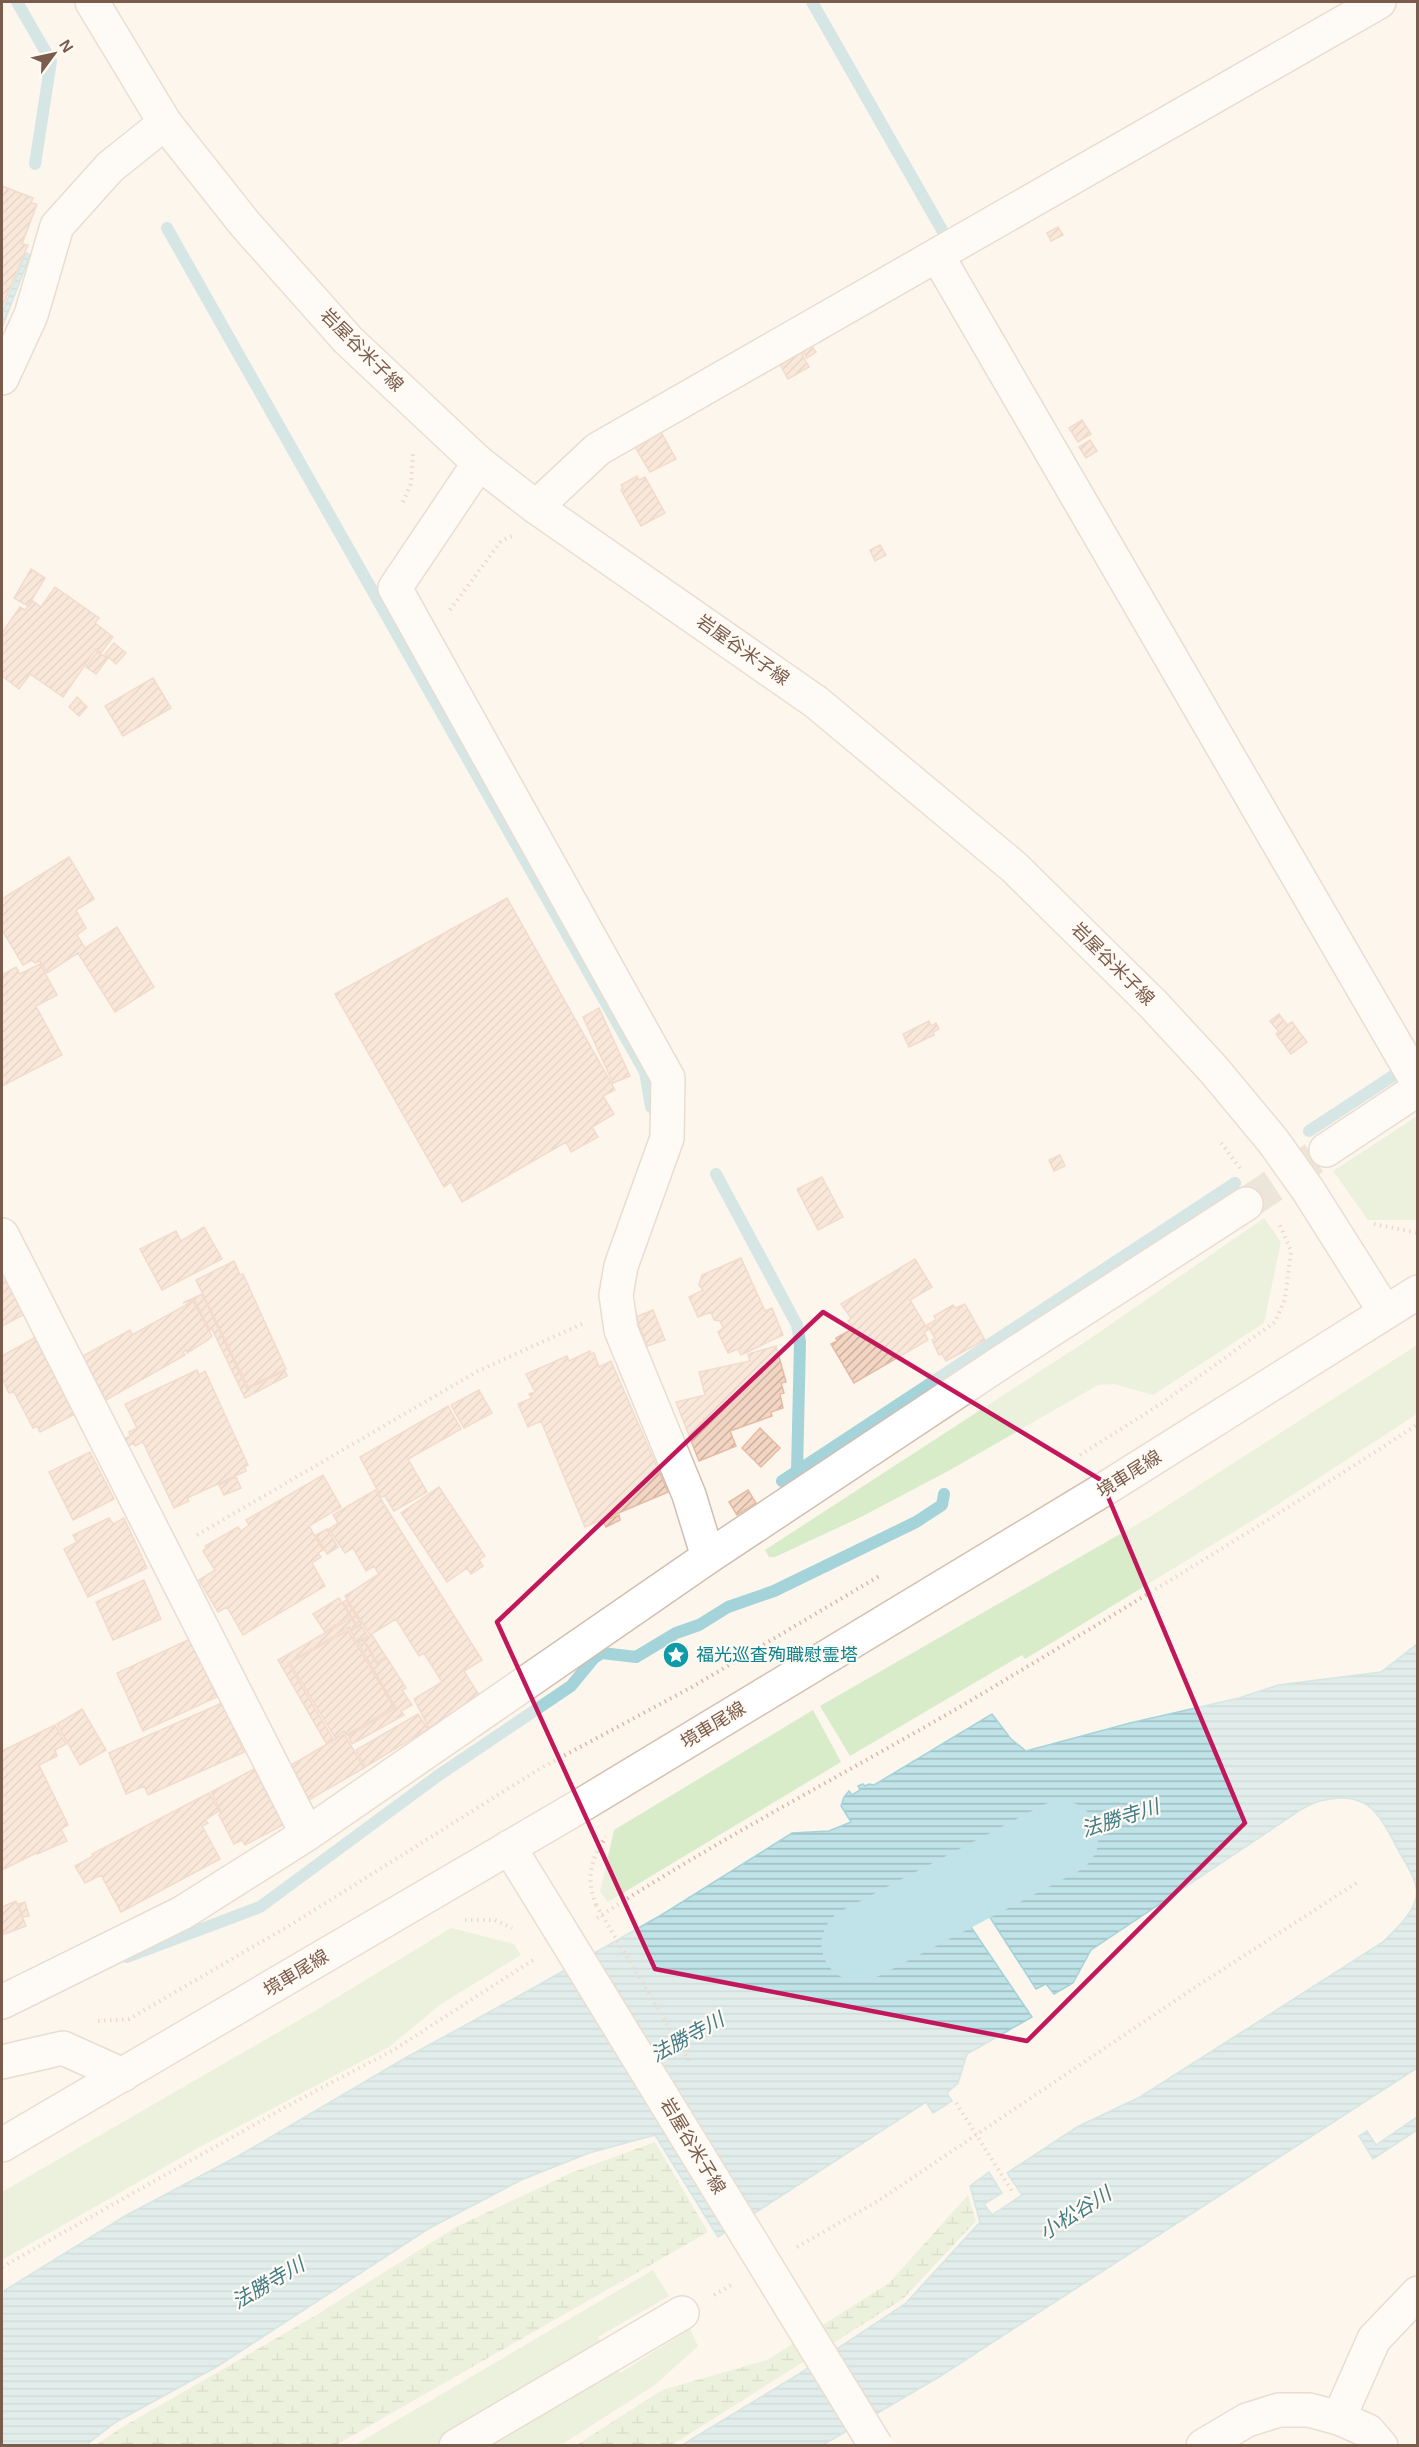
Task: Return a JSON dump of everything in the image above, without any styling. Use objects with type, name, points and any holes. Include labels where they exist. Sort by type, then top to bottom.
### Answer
[{"type":"street","name":"岩屋谷米子線","points":[[92,2],[165,123],[245,224],[348,340],[479,463],[536,507],[816,702],[1014,867],[1153,1004],[1214,1070],[1266,1132],[1308,1190],[1385,1312]]},
{"type":"street","points":[[536,507],[598,450],[1379,2]]},
{"type":"street","points":[[2,378],[31,315],[57,226],[110,167],[165,123]]},
{"type":"street","points":[[937,255],[1418,1083]]},
{"type":"street","points":[[479,463],[395,588],[668,1078],[667,1138],[621,1266],[616,1295],[621,1330],[689,1495],[708,1557]]},
{"type":"street","points":[[1326,1150],[1418,1089]]},
{"type":"street","points":[[2,2002],[182,1913],[307,1834],[708,1557],[1003,1361],[1246,1204]]},
{"type":"street","points":[[2,1234],[307,1834]]},
{"type":"street","name":"境車尾線","points":[[2,2145],[509,1847],[1111,1485],[1418,1292]]},
{"type":"street","name":"岩屋谷米子線","points":[[509,1847],[550,1941],[876,2445]]},
{"type":"street","points":[[2,2062],[63,2048],[123,2075]]},
{"type":"street","points":[[1339,2418],[1374,2339],[1418,2293]]},
{"type":"street","points":[[456,2445],[682,2313]]},
{"type":"street","points":[[1203,2445],[1247,2420],[1279,2410],[1310,2410],[1339,2418],[1368,2431],[1381,2445]]},
{"type":"path","points":[[446,615],[501,541],[517,536]]},
{"type":"path","points":[[1216,1137],[1242,1171]]},
{"type":"path","points":[[1072,1461],[1162,1403],[1275,1322],[1285,1299],[1291,1251],[1276,1218]]},
{"type":"path","points":[[1378,1224],[1418,1233]]},
{"type":"path","points":[[165,1554],[478,1371],[618,1308]]},
{"type":"path","points":[[591,1922],[777,1810],[962,1705],[1262,1525],[1418,1424]]},
{"type":"path","points":[[94,2021],[129,2019],[292,1924],[541,1768],[692,1687],[882,1575]]},
{"type":"path","points":[[596,1905],[590,1890],[590,1869],[597,1850],[610,1832]]},
{"type":"path","points":[[787,2253],[878,2201],[1358,1882]]},
{"type":"path","points":[[461,1920],[485,1918],[513,1928]]},
{"type":"path","points":[[2,2267],[281,2110],[395,2049],[550,1941]]},
{"type":"path","points":[[956,2103],[1012,2191]]},
{"type":"path","points":[[682,2313],[737,2281]]},
{"type":"highlighted area","points":[[823,1312],[1101,1480],[1245,1823],[1027,2041],[655,1969],[497,1622]]},
{"type":"green space","points":[[1417,1116],[1417,1220],[1368,1220],[1333,1171]]},
{"type":"green space","points":[[1264,1218],[1281,1242],[1264,1323],[1153,1395],[1114,1384],[1098,1385],[950,1470],[861,1517],[775,1557],[769,1557],[765,1550],[1088,1340]]},
{"type":"green space","points":[[1417,1345],[1417,1414],[1263,1514],[1025,1659],[1022,1655],[850,1756],[820,1706],[1148,1518]]},
{"type":"green space","points":[[813,1710],[841,1762],[608,1902],[600,1892],[614,1830]]},
{"type":"green space","points":[[451,1928],[514,1944],[521,1955],[441,2004],[389,2047],[196,2149],[2,2260],[2,2192],[313,2012]]},
{"type":"green space","points":[[655,2142],[708,2232],[336,2445],[96,2445],[119,2429],[313,2317],[456,2227],[573,2172]]},
{"type":"green space","points":[[968,2195],[976,2221],[903,2299],[672,2445],[575,2446],[662,2390],[767,2360],[889,2283]]},
{"type":"green space","points":[[653,2270],[669,2296],[598,2337],[604,2349],[438,2445],[353,2446]]},
{"type":"green space","points":[[690,2329],[698,2346],[655,2385],[561,2445],[480,2446],[614,2366],[620,2373]]},
{"type":"water","points":[[26,253],[30,255],[2,328],[2,313]]},
{"type":"water","points":[[1417,1644],[1417,1892],[1410,1870],[1375,1812],[1359,1801],[1349,1799],[1320,1801],[1302,1809],[1091,1950],[1073,1983],[1054,1994],[1046,1984],[1036,1989],[964,1877],[946,1890],[1032,2017],[967,2054],[958,2083],[947,2093],[952,2101],[933,2113],[926,2102],[718,2237],[655,2135],[589,2153],[521,2180],[428,2229],[218,2366],[116,2422],[86,2445],[2,2446],[2,2292],[125,2216],[240,2155],[407,2057],[663,1914],[792,1833],[829,1831],[851,1822],[841,1806],[849,1791],[852,1795],[860,1790],[858,1786],[874,1785],[992,1714],[1011,1739],[1026,1751],[1130,1723],[1239,1698],[1278,1685],[1381,1672]]},
{"type":"water","name":"小松谷川","points":[[1417,1892],[1417,2068],[939,2377],[823,2445],[682,2445],[799,2374],[905,2304],[980,2222],[970,2186],[989,2172],[1002,2193],[984,2204],[992,2215],[1022,2195],[1007,2173],[1077,2127],[1140,2097],[1383,1942],[1407,1916],[1414,1904]]},
{"type":"water","points":[[1417,2117],[1417,2130],[1373,2159],[1359,2136],[1367,2131],[1376,2145]]},
{"type":"building","points":[[2,186],[33,198],[31,203],[37,204],[22,244],[28,245],[2,307]]},
{"type":"building","points":[[1058,227],[1063,235],[1051,241],[1047,233]]},
{"type":"building","points":[[811,345],[816,352],[807,358],[802,351]]},
{"type":"building","points":[[799,349],[809,367],[788,379],[778,361]]},
{"type":"building","points":[[1082,420],[1091,434],[1078,442],[1069,428]]},
{"type":"building","points":[[661,432],[676,459],[650,472],[635,447]]},
{"type":"building","points":[[1090,440],[1097,451],[1086,458],[1079,447]]},
{"type":"building","points":[[637,476],[639,480],[645,477],[665,513],[641,526],[621,490],[623,488],[621,485]]},
{"type":"building","points":[[880,545],[886,555],[875,561],[870,550]]},
{"type":"building","points":[[31,569],[45,578],[28,606],[14,598]]},
{"type":"building","points":[[55,587],[99,618],[95,623],[113,637],[101,653],[96,649],[63,697],[30,674],[19,689],[2,676],[2,633],[20,607],[25,610],[33,601],[41,607]]},
{"type":"building","points":[[114,643],[126,653],[116,664],[105,654]]},
{"type":"building","points":[[97,652],[108,658],[96,674],[86,667]]},
{"type":"building","points":[[153,678],[171,708],[123,736],[105,706]]},
{"type":"building","points":[[77,697],[87,707],[79,716],[69,707]]},
{"type":"building","points":[[69,857],[94,899],[76,910],[86,928],[77,935],[85,948],[117,927],[154,987],[115,1012],[78,953],[47,973],[40,961],[35,963],[32,960],[23,965],[2,930],[2,899]]},
{"type":"building","points":[[507,898],[615,1090],[603,1096],[614,1114],[592,1127],[598,1137],[571,1152],[566,1142],[462,1202],[451,1182],[444,1187],[335,994]]},
{"type":"building","points":[[40,964],[57,995],[36,1006],[62,1055],[2,1086],[2,975],[16,967],[20,974]]},
{"type":"building","points":[[599,1008],[630,1076],[613,1083],[583,1017]]},
{"type":"building","points":[[1279,1014],[1287,1025],[1292,1022],[1307,1042],[1291,1054],[1276,1034],[1279,1032],[1270,1021]]},
{"type":"building","points":[[929,1021],[931,1026],[936,1023],[939,1029],[933,1032],[934,1035],[909,1047],[903,1034]]},
{"type":"building","points":[[1060,1155],[1065,1166],[1054,1171],[1049,1160]]},
{"type":"building","points":[[822,1177],[843,1217],[818,1230],[797,1189]]},
{"type":"building","points":[[204,1227],[222,1259],[162,1290],[140,1249],[176,1231],[181,1241]]},
{"type":"building","points":[[741,1258],[765,1311],[772,1308],[783,1335],[741,1355],[738,1349],[728,1353],[718,1332],[723,1328],[720,1321],[714,1320],[711,1312],[698,1317],[689,1297],[703,1290],[699,1285],[702,1275]]},
{"type":"building","points":[[915,1259],[932,1287],[910,1300],[928,1330],[924,1332],[928,1340],[854,1383],[831,1344],[837,1341],[836,1338],[854,1328],[848,1321],[851,1318],[841,1304]]},
{"type":"building","points":[[234,1261],[240,1275],[243,1274],[286,1369],[248,1387],[196,1280]]},
{"type":"building","points":[[2,1274],[25,1314],[2,1326]]},
{"type":"building","points":[[202,1294],[247,1389],[285,1371],[287,1376],[245,1398],[212,1329],[210,1330],[194,1300],[183,1303]]},
{"type":"building","points":[[193,1301],[212,1336],[187,1353],[186,1350],[183,1352],[185,1355],[106,1400],[81,1357],[130,1330],[132,1335]]},
{"type":"building","points":[[965,1304],[985,1340],[946,1361],[942,1354],[939,1355],[932,1340],[935,1338],[927,1325],[936,1320],[934,1316],[953,1305],[956,1308]]},
{"type":"building","points":[[653,1310],[665,1340],[647,1346],[636,1317]]},
{"type":"building","points":[[36,1337],[77,1413],[40,1432],[37,1426],[33,1428],[14,1392],[9,1393],[2,1378],[2,1356]]},
{"type":"building","points":[[776,1346],[786,1382],[781,1383],[784,1393],[780,1394],[783,1408],[771,1412],[772,1416],[730,1431],[736,1446],[699,1461],[676,1402],[705,1395],[699,1372],[750,1361],[748,1354]]},
{"type":"building","points":[[590,1351],[590,1354],[594,1353],[599,1367],[611,1361],[668,1492],[585,1527],[541,1421],[528,1427],[518,1404],[532,1398],[529,1394],[535,1392],[526,1374],[567,1356],[569,1361]]},
{"type":"building","points":[[197,1370],[199,1375],[205,1371],[248,1465],[245,1467],[246,1471],[187,1498],[189,1501],[174,1508],[143,1442],[135,1446],[134,1443],[125,1448],[122,1440],[130,1436],[129,1432],[137,1428],[125,1404]]},
{"type":"building","points":[[479,1390],[492,1413],[464,1428],[451,1405]]},
{"type":"building","points":[[448,1406],[461,1429],[408,1459],[427,1492],[394,1511],[385,1496],[381,1497],[360,1457]]},
{"type":"building","points":[[760,1428],[780,1448],[761,1467],[742,1448]]},
{"type":"building","points":[[90,1452],[114,1499],[73,1520],[49,1472]]},
{"type":"building","points":[[323,1475],[341,1507],[309,1526],[323,1550],[318,1553],[321,1557],[312,1563],[325,1586],[243,1635],[227,1607],[218,1612],[199,1580],[215,1570],[203,1551],[205,1546],[238,1527],[241,1531],[249,1525],[246,1520]]},
{"type":"building","points":[[236,1477],[241,1488],[224,1495],[219,1485]]},
{"type":"building","points":[[439,1487],[485,1556],[479,1560],[483,1566],[471,1574],[467,1568],[447,1582],[401,1513]]},
{"type":"building","points":[[375,1490],[482,1660],[464,1671],[480,1697],[429,1728],[414,1699],[442,1682],[424,1653],[419,1656],[396,1619],[370,1635],[345,1596],[379,1574],[374,1566],[366,1571],[353,1548],[345,1553],[329,1529],[338,1523],[333,1515]]},
{"type":"building","points":[[748,1490],[756,1503],[737,1515],[729,1502]]},
{"type":"building","points":[[619,1515],[620,1520],[606,1527],[603,1521]]},
{"type":"building","points":[[109,1518],[113,1524],[124,1518],[147,1568],[88,1597],[64,1549],[77,1542],[73,1535]]},
{"type":"building","points":[[327,1529],[338,1547],[327,1554],[316,1535]]},
{"type":"building","points":[[144,1580],[161,1619],[113,1640],[96,1602]]},
{"type":"building","points":[[339,1598],[350,1616],[325,1632],[313,1614]]},
{"type":"building","points":[[346,1600],[361,1624],[357,1626],[343,1602]]},
{"type":"building","points":[[351,1618],[356,1626],[350,1630],[349,1627],[288,1663],[333,1739],[326,1743],[278,1660]]},
{"type":"building","points":[[361,1625],[368,1636],[357,1642],[351,1631]]},
{"type":"building","points":[[348,1630],[394,1707],[347,1735],[344,1731],[335,1738],[290,1663]]},
{"type":"building","points":[[372,1635],[386,1657],[377,1662],[364,1640]]},
{"type":"building","points":[[190,1639],[217,1697],[143,1731],[117,1673]]},
{"type":"building","points":[[363,1640],[377,1664],[387,1658],[406,1688],[402,1690],[412,1705],[401,1711],[404,1715],[352,1744],[348,1736],[396,1708],[358,1643]]},
{"type":"building","points":[[222,1703],[244,1752],[148,1795],[144,1786],[126,1794],[109,1753]]},
{"type":"building","points":[[82,1709],[106,1750],[80,1765],[57,1724]]},
{"type":"building","points":[[418,1714],[428,1729],[365,1767],[356,1750]]},
{"type":"building","points":[[55,1725],[66,1744],[55,1750],[57,1756],[39,1765],[68,1825],[61,1829],[67,1841],[2,1870],[2,1751]]},
{"type":"building","points":[[344,1734],[364,1768],[307,1801],[286,1768]]},
{"type":"building","points":[[254,1769],[258,1776],[260,1775],[285,1824],[245,1845],[242,1840],[234,1844],[219,1815],[221,1812],[211,1792]]},
{"type":"building","points":[[209,1793],[219,1811],[205,1820],[208,1823],[202,1826],[220,1859],[121,1912],[101,1875],[85,1883],[75,1866],[93,1856],[92,1854]]},
{"type":"building","points":[[16,1901],[26,1926],[2,1935],[2,1907]]},
{"type":"building","points":[[25,1902],[29,1916],[23,1917],[18,1904]]},
{"type":"waterway","points":[[17,2],[51,61],[35,164]]},
{"type":"waterway","points":[[812,2],[942,230]]},
{"type":"waterway","points":[[167,228],[645,1072],[651,1107]]},
{"type":"waterway","points":[[1309,1131],[1399,1072]]},
{"type":"waterway","points":[[716,1174],[797,1325],[800,1342],[797,1471]]},
{"type":"waterway","points":[[782,1481],[1235,1183]]},
{"type":"waterway","points":[[127,1957],[260,1907],[439,1775],[571,1686],[594,1658],[602,1653],[636,1657],[676,1633],[699,1625],[728,1607],[774,1591],[916,1522],[942,1505],[944,1494]]},
{"type":"waterway","name":"法勝寺川","points":[[859,1944],[1061,1838]]},
{"type":"tunnel","points":[[1246,1204],[1326,1150]]},
{"type":"place","name":"福光巡査殉職慰霊塔","points":[[676,1655]]}]
